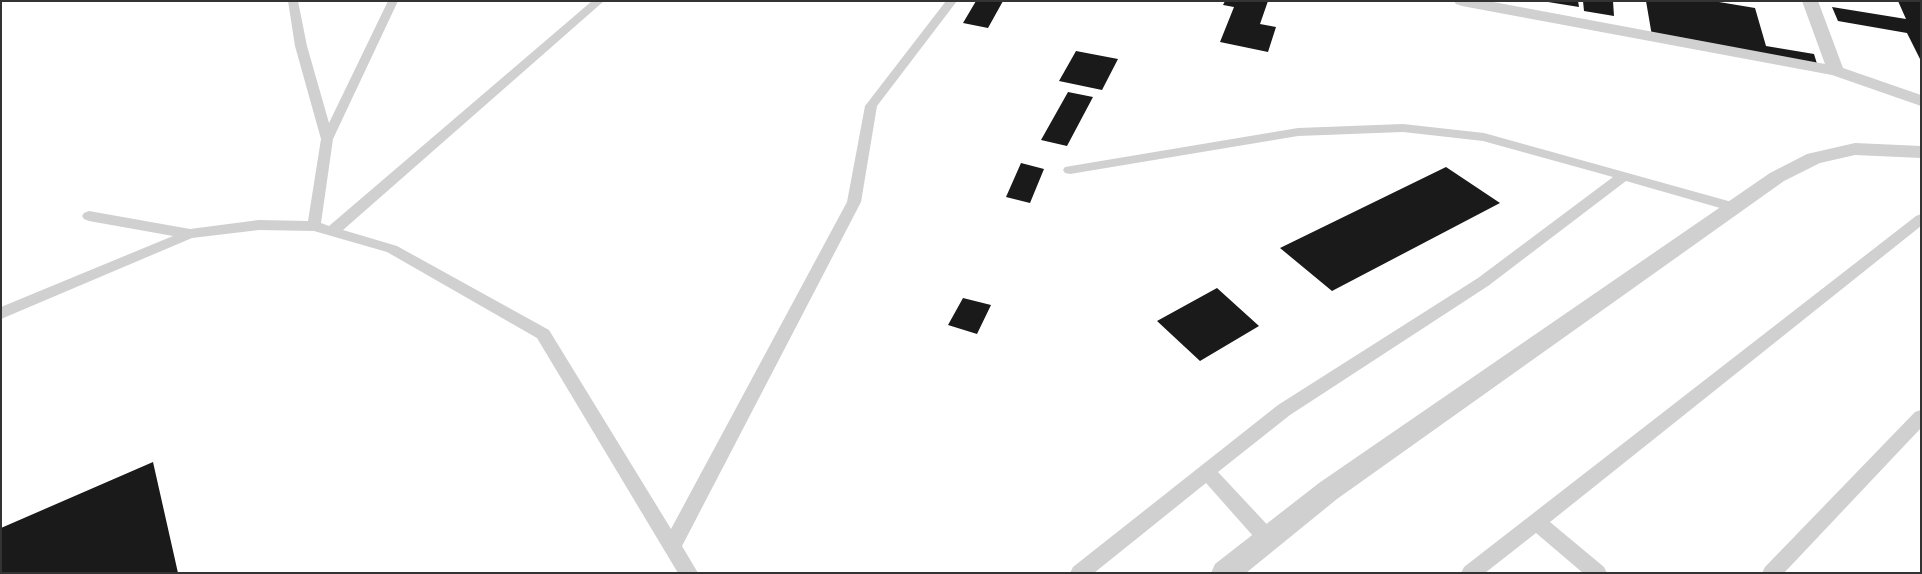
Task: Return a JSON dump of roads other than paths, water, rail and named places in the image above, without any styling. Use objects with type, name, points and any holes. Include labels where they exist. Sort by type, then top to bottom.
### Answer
[{"type":"street","points":[[1462,1],[1836,71],[1921,101]]},
{"type":"street","points":[[1810,1],[1836,71]]},
{"type":"street","points":[[1224,573],[1328,491],[1777,177],[1814,158],[1855,149],[1921,152]]},
{"type":"lane","points":[[293,1],[301,46],[327,139]]},
{"type":"lane","points":[[314,226],[327,139],[362,71],[393,1]]},
{"type":"lane","points":[[332,231],[598,1]]},
{"type":"lane","points":[[672,546],[854,202],[871,106],[952,1]]},
{"type":"lane","points":[[1070,170],[1298,132],[1403,128],[1484,137],[1734,207]]},
{"type":"lane","points":[[1080,573],[1284,410],[1484,282],[1624,176]]},
{"type":"lane","points":[[89,216],[190,234]]},
{"type":"lane","points":[[1471,573],[1919,224]]},
{"type":"lane","points":[[1,313],[190,234],[259,225],[314,226],[392,249],[544,334],[688,573]]},
{"type":"lane","points":[[1772,573],[1921,417]]},
{"type":"lane","points":[[1206,472],[1268,539]]},
{"type":"lane","points":[[1536,522],[1597,573]]}]
